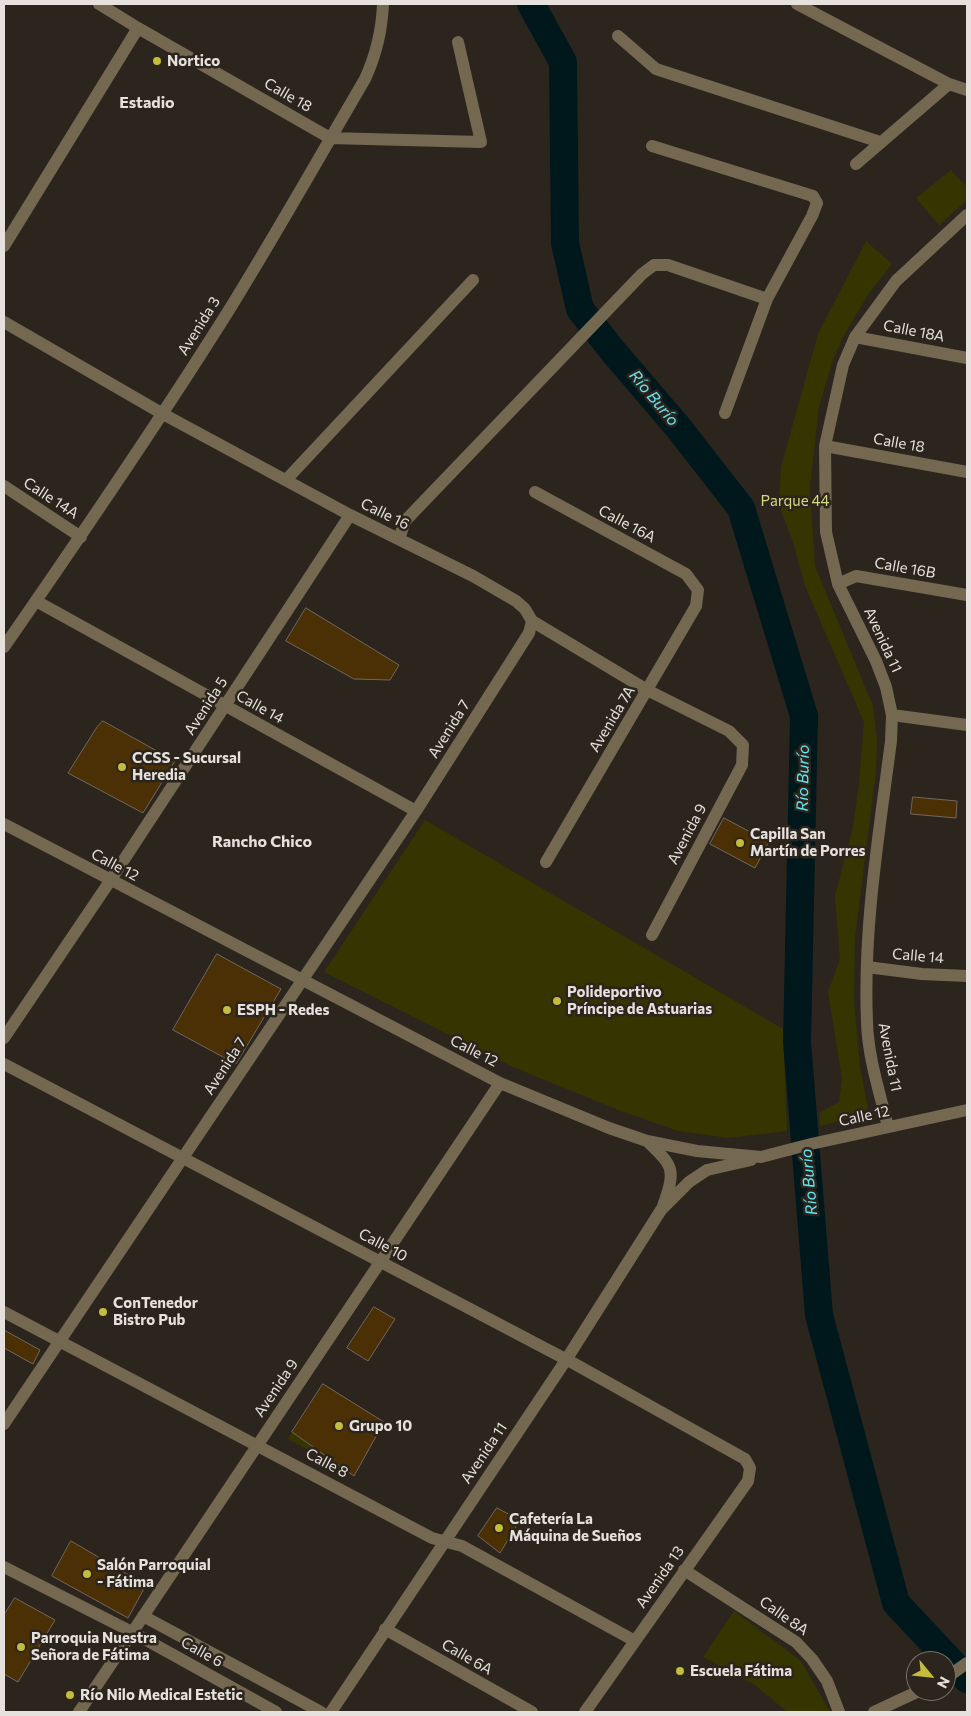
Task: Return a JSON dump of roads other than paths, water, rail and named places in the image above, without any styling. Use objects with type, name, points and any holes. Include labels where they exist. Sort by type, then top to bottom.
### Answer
[{"type":"street","name":"Calle 18","points":[[99,4],[330,138],[481,142],[458,42]]},
{"type":"street","name":"Avenida 3","points":[[4,647],[81,537],[230,309],[365,79],[379,39],[383,4]]},
{"type":"street","points":[[797,4],[949,84],[967,90]]},
{"type":"street","points":[[4,246],[138,28]]},
{"type":"street","points":[[618,36],[656,68],[880,142]]},
{"type":"street","points":[[856,164],[949,84]]},
{"type":"street","points":[[652,146],[813,196],[817,204],[766,299],[725,414]]},
{"type":"street","name":"Avenida 11","points":[[888,1127],[866,1023],[868,934],[891,741],[892,715],[886,687],[876,661],[838,584],[826,532],[825,446],[843,365],[855,337],[896,280],[967,215]]},
{"type":"street","points":[[399,539],[405,521],[642,274],[654,265],[668,265],[766,299]]},
{"type":"street","points":[[286,480],[473,280]]},
{"type":"street","name":"Calle 16","points":[[4,322],[163,414],[350,515],[472,576],[516,601],[525,609],[532,621],[647,690],[729,731],[743,746]]},
{"type":"street","name":"Calle 18A","points":[[855,337],[967,358]]},
{"type":"street","name":"Calle 18","points":[[825,446],[967,472]]},
{"type":"street","name":"Calle 14A","points":[[4,486],[81,537]]},
{"type":"street","name":"Calle 16A","points":[[535,492],[686,574],[698,590]]},
{"type":"street","name":"Avenida 5","points":[[4,1038],[110,881],[350,515]]},
{"type":"street","name":"Calle 16B","points":[[838,584],[856,576],[967,595]]},
{"type":"street","name":"Avenida 7A","points":[[546,862],[696,606],[698,590]]},
{"type":"street","name":"Calle 14","points":[[36,602],[416,811]]},
{"type":"street","name":"Avenida 7","points":[[4,1424],[416,811],[529,632],[532,621]]},
{"type":"street","points":[[892,715],[967,725]]},
{"type":"street","name":"Avenida 9","points":[[652,935],[742,765],[743,746]]},
{"type":"street","name":"Calle 12","points":[[4,824],[500,1083],[609,1128],[647,1141],[697,1151],[761,1157],[811,1144],[967,1110]]},
{"type":"street","name":"Calle 14","points":[[867,968],[922,974],[967,976]]},
{"type":"street","name":"Calle 10","points":[[4,1064],[566,1360],[745,1459]]},
{"type":"street","name":"Avenida 9","points":[[79,1712],[500,1083]]},
{"type":"street","name":"Avenida 11","points":[[647,1141],[667,1161],[670,1170],[671,1182],[661,1210]]},
{"type":"street","name":"Avenida 11","points":[[330,1712],[566,1360],[661,1210],[688,1182],[707,1170],[761,1157]]},
{"type":"street","name":"Calle 8","points":[[4,1312],[432,1538],[462,1546],[635,1641]]},
{"type":"street","name":"Avenida 13","points":[[585,1712],[748,1481],[750,1468],[745,1459]]},
{"type":"street","name":"Calle 6","points":[[4,1567],[132,1632],[276,1712]]},
{"type":"street","name":"Calle 8A","points":[[684,1570],[796,1642],[812,1658],[826,1681],[839,1712]]},
{"type":"street","name":"Calle 6","points":[[143,1616],[321,1712]]},
{"type":"street","name":"Calle 6A","points":[[385,1629],[532,1712]]},
{"type":"street","points":[[874,1712],[906,1697]]},
{"type":"waterway","name":"Río Burío","points":[[531,4],[563,62],[565,243],[580,309],[612,350],[677,426],[741,508],[804,716],[797,1042],[819,1315],[896,1603],[967,1679]]},
{"type":"place","name":"Nortico","points":[[157,61]]},
{"type":"place","name":"CCSS - Sucursal Heredia","points":[[122,767]]},
{"type":"place","name":"Capilla San Martín de Porres","points":[[740,843]]},
{"type":"place","name":"Polideportivo Príncipe de Astuarias","points":[[557,1001]]},
{"type":"place","name":"ESPH - Redes","points":[[227,1010]]},
{"type":"place","name":"ConTenedor Bistro Pub","points":[[103,1312]]},
{"type":"place","name":"Grupo 10","points":[[339,1426]]},
{"type":"place","name":"Cafetería La Máquina de Sueños","points":[[499,1528]]},
{"type":"place","name":"Salón Parroquial - Fátima","points":[[87,1574]]},
{"type":"place","name":"Parroquia Nuestra Señora de Fátima","points":[[21,1647]]},
{"type":"place","name":"Escuela Fátima","points":[[680,1671]]},
{"type":"place","name":"Río Nilo Medical Estetic","points":[[70,1695]]},
{"type":"district","name":"Estadio","points":[[147,103]]},
{"type":"district","name":"Rancho Chico","points":[[262,842]]},
{"type":"park label","name":"Parque 44","points":[[795,501]]}]
